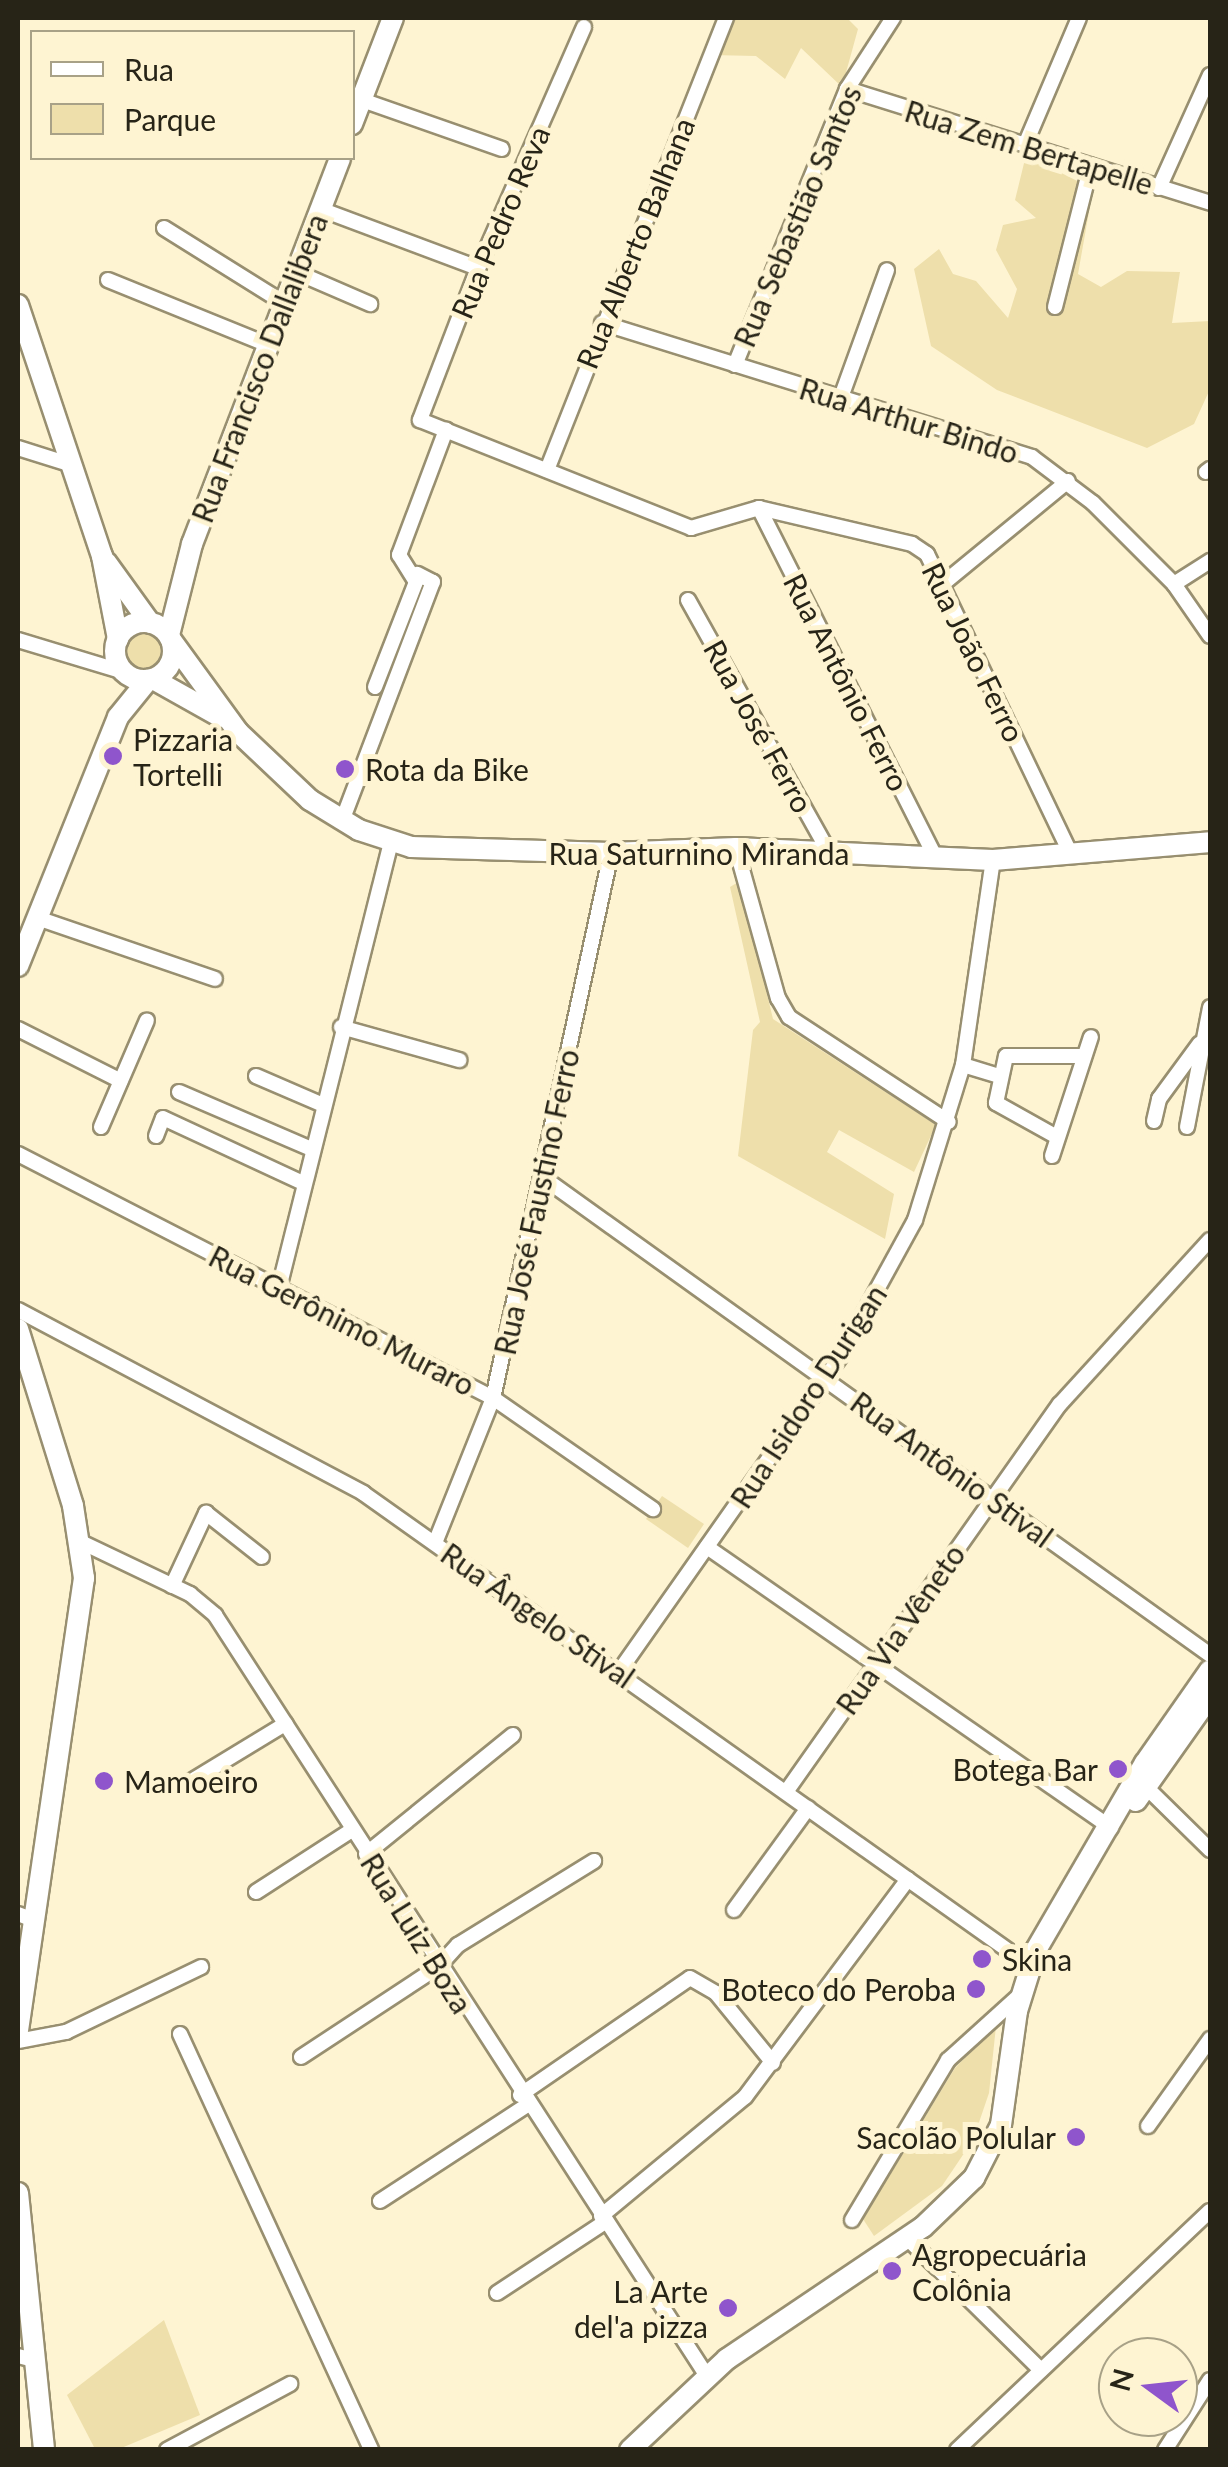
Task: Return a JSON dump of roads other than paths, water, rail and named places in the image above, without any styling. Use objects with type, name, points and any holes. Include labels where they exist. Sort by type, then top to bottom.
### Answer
[{"type":"main road","points":[[355,117],[393,18]]},
{"type":"main road","name":"Rua Francisco Dallalibera","points":[[150,679],[168,668],[161,631],[339,160]]},
{"type":"main road","points":[[18,305],[102,556],[120,656],[118,717]]},
{"type":"main road","name":"Rua Saturnino Miranda","points":[[102,556],[230,722],[285,778],[342,821],[390,841],[428,850],[610,853],[736,848],[994,860],[1210,842]]},
{"type":"main road","points":[[120,656],[132,625],[161,631]]},
{"type":"main road","name":"Rua Saturnino Miranda","points":[[120,656],[150,679],[230,722]]},
{"type":"main road","points":[[18,966],[22,944],[37,918],[118,717],[150,679]]},
{"type":"main road","points":[[18,1329],[82,1542],[80,1622],[26,1917],[18,2030]]},
{"type":"main road","points":[[630,2450],[707,2376],[800,2305],[907,2238],[963,2192],[996,2140],[1021,1994],[1030,1966],[1146,1763],[1210,1670]]},
{"type":"main road","points":[[1112,1828],[1210,1696]]},
{"type":"main road","points":[[18,2192],[26,2358],[44,2450]]},
{"type":"street","name":"Rua Alberto Balhana","points":[[547,470],[726,18]]},
{"type":"street","name":"Rua Sebastião Santos","points":[[734,365],[847,90],[893,18]]},
{"type":"street","points":[[1025,144],[1079,18]]},
{"type":"street","name":"Rua Pedro Reva","points":[[446,430],[420,420],[478,268],[584,27]]},
{"type":"street","points":[[1159,188],[1210,75]]},
{"type":"street","name":"Rua Zem Bertapelle","points":[[847,90],[1210,203]]},
{"type":"street","points":[[362,100],[502,149]]},
{"type":"street","points":[[1055,307],[1090,164]]},
{"type":"street","points":[[320,209],[478,268]]},
{"type":"street","points":[[164,228],[284,303]]},
{"type":"street","points":[[840,400],[887,270]]},
{"type":"street","points":[[296,272],[370,304]]},
{"type":"street","points":[[108,280],[268,345]]},
{"type":"street","name":"Rua Arthur Bindo","points":[[602,323],[1032,457],[1068,481],[1174,584],[1210,636]]},
{"type":"street","points":[[342,821],[434,582],[416,574],[399,555],[446,430],[691,528],[759,508]]},
{"type":"street","points":[[18,448],[72,465]]},
{"type":"street","points":[[945,582],[1068,481]]},
{"type":"street","name":"Rua João Ferro","points":[[759,508],[912,544],[928,554],[945,582],[1070,854]]},
{"type":"street","name":"Rua Antônio Ferro","points":[[759,508],[935,857]]},
{"type":"street","points":[[1174,584],[1210,561]]},
{"type":"street","points":[[375,687],[416,574]]},
{"type":"street","name":"Rua José Ferro","points":[[688,600],[829,852]]},
{"type":"street","points":[[18,640],[79,655],[120,656]]},
{"type":"street","points":[[280,1288],[309,1148],[390,841]]},
{"type":"street","points":[[736,848],[778,998],[789,1017],[949,1122]]},
{"type":"street","name":"Rua José Faustino Ferro","points":[[436,1543],[494,1398],[545,1180],[610,853]]},
{"type":"street","name":"Rua Isidoro Durigan","points":[[618,1673],[826,1378],[915,1220],[949,1122],[963,1066],[994,860]]},
{"type":"street","points":[[37,918],[215,979]]},
{"type":"street","points":[[1187,1127],[1210,1007]]},
{"type":"street","points":[[101,1127],[147,1020]]},
{"type":"street","points":[[341,1027],[458,1060]]},
{"type":"street","points":[[18,1029],[121,1081]]},
{"type":"street","points":[[1052,1156],[1091,1036]]},
{"type":"street","points":[[1154,1121],[1159,1099],[1203,1038]]},
{"type":"street","points":[[1057,1137],[996,1103],[1006,1056],[1084,1056]]},
{"type":"street","points":[[963,1066],[1000,1076]]},
{"type":"street","points":[[256,1076],[321,1104]]},
{"type":"street","points":[[179,1092],[309,1148]]},
{"type":"street","points":[[156,1136],[163,1118],[301,1182]]},
{"type":"street","name":"Rua Gerônimo Muraro","points":[[18,1154],[494,1398],[653,1509]]},
{"type":"street","name":"Rua Antônio Stival","points":[[545,1180],[1210,1655]]},
{"type":"street","name":"Rua Via Vêneto","points":[[786,1792],[1079,1380],[1210,1240]]},
{"type":"street","name":"Rua Ângelo Stival","points":[[18,1310],[293,1452],[436,1543],[1030,1966]]},
{"type":"street","points":[[172,1586],[206,1514],[262,1557]]},
{"type":"street","name":"Rua Luiz Boza","points":[[82,1542],[172,1586],[214,1616],[524,2100],[707,2376]]},
{"type":"street","points":[[707,1546],[1112,1828]]},
{"type":"street","points":[[188,1783],[285,1724]]},
{"type":"street","points":[[366,1854],[512,1735]]},
{"type":"street","points":[[1146,1787],[1210,1850]]},
{"type":"street","points":[[734,1910],[808,1808]]},
{"type":"street","points":[[256,1892],[352,1830]]},
{"type":"street","points":[[302,2057],[438,1967],[458,1945],[594,1861]]},
{"type":"street","points":[[497,2294],[603,2219],[708,2133],[773,2063],[908,1879]]},
{"type":"street","points":[[18,2040],[66,2032],[201,1967]]},
{"type":"street","points":[[380,2201],[690,1978],[716,1993],[773,2063]]},
{"type":"street","points":[[852,2220],[948,2060],[1021,1994]]},
{"type":"street","points":[[180,2034],[372,2450]]},
{"type":"street","points":[[1148,2126],[1210,2039]]},
{"type":"street","points":[[956,2450],[1210,2211]]},
{"type":"street","points":[[907,2238],[1041,2370]]},
{"type":"street","points":[[1166,2450],[1210,2380]]},
{"type":"street","points":[[167,2450],[290,2384]]},
{"type":"place","name":"Pizzaria Tortelli","points":[[113,756]]},
{"type":"place","name":"Rota da Bike","points":[[345,769]]},
{"type":"place","name":"Botega Bar","points":[[1118,1769]]},
{"type":"place","name":"Mamoeiro","points":[[104,1781]]},
{"type":"place","name":"Skina","points":[[982,1959]]},
{"type":"place","name":"Boteco do Peroba","points":[[976,1989]]},
{"type":"place","name":"Sacolão Polular","points":[[1076,2137]]},
{"type":"place","name":"Agropecuária Colônia","points":[[892,2271]]},
{"type":"place","name":"La Arte del'a pizza","points":[[728,2308]]}]
